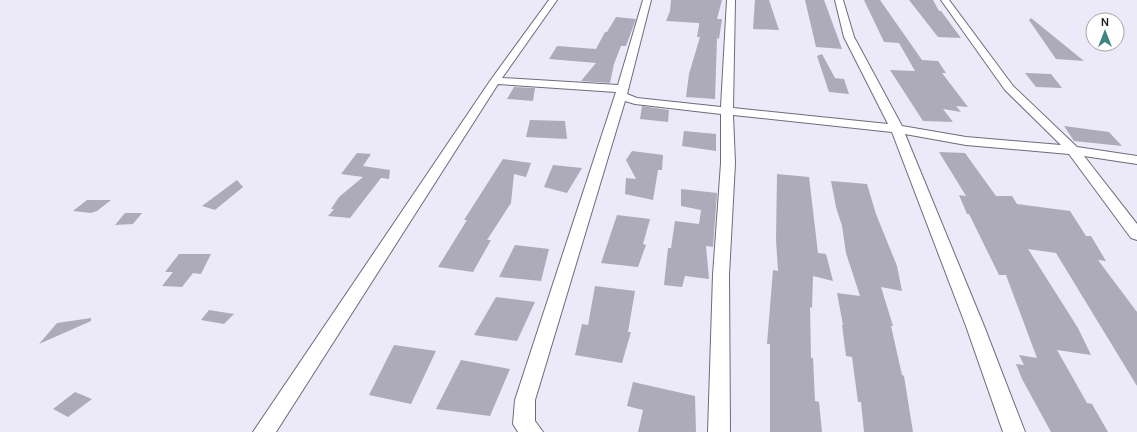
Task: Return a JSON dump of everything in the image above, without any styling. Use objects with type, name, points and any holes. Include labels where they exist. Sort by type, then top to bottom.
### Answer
[{"type":"street","points":[[264,432],[495,81],[552,0]]},
{"type":"street","points":[[532,432],[524,424],[525,400],[622,92],[647,0]]},
{"type":"street","points":[[719,432],[721,274],[728,164],[726,110],[731,0]]},
{"type":"street","points":[[839,0],[849,37],[897,129],[1014,432]]},
{"type":"street","points":[[945,0],[1009,88],[1073,150],[1137,235]]},
{"type":"street","points":[[495,81],[622,92],[635,101],[897,129],[966,141],[1073,150],[1137,160]]},
{"type":"building","points":[[671,0],[722,0],[717,19],[722,19],[719,39],[717,38],[715,99],[686,97],[689,74],[700,37],[697,37],[699,23],[666,21],[670,11]]},
{"type":"building","points":[[755,0],[769,0],[779,30],[753,29]]},
{"type":"building","points":[[805,0],[824,0],[842,49],[816,47]]},
{"type":"building","points":[[864,0],[880,0],[922,60],[938,61],[946,73],[942,73],[968,107],[956,106],[961,112],[943,109],[953,122],[923,121],[890,70],[915,71],[899,43],[884,42]]},
{"type":"building","points":[[909,0],[933,0],[939,11],[941,11],[961,38],[938,37]]},
{"type":"building","points":[[616,17],[636,19],[626,46],[621,46],[614,64],[610,83],[581,81],[596,63],[549,59],[557,46],[596,49],[605,32],[607,32]]},
{"type":"building","points":[[1031,18],[1084,61],[1056,59],[1029,20]]},
{"type":"building","points":[[822,54],[835,78],[844,79],[849,94],[829,92],[817,56]]},
{"type":"building","points":[[1025,73],[1051,74],[1062,88],[1036,87]]},
{"type":"building","points":[[514,87],[535,88],[533,101],[507,99]]},
{"type":"building","points":[[642,106],[669,110],[668,122],[640,119]]},
{"type":"building","points":[[530,120],[565,121],[567,139],[526,137]]},
{"type":"building","points":[[1064,126],[1109,132],[1122,146],[1074,141]]},
{"type":"building","points":[[684,131],[716,134],[716,151],[682,146]]},
{"type":"building","points":[[632,151],[663,155],[662,170],[658,170],[653,200],[625,194],[626,178],[636,179],[626,160]]},
{"type":"building","points":[[939,152],[965,153],[996,196],[1012,196],[1017,204],[1070,211],[1086,236],[1091,236],[1106,261],[1098,260],[1137,312],[1137,386],[1056,253],[1028,249],[1078,328],[1091,355],[1057,350],[1087,403],[1092,404],[1108,432],[1051,432],[1022,379],[1016,364],[1024,365],[1019,355],[1037,358],[1006,275],[999,275],[969,214],[967,214],[959,195],[966,196]]},
{"type":"building","points":[[357,153],[371,154],[363,166],[390,170],[389,179],[381,178],[350,218],[328,216],[334,209],[331,209],[339,197],[363,177],[341,174]]},
{"type":"building","points":[[503,159],[531,163],[526,177],[514,174],[511,203],[487,240],[491,240],[473,272],[438,267],[467,220],[464,220]]},
{"type":"building","points":[[553,165],[582,168],[567,193],[544,187]]},
{"type":"building","points":[[777,174],[809,177],[818,253],[826,254],[833,281],[813,276],[812,308],[810,307],[811,358],[813,358],[815,401],[819,402],[822,432],[770,432],[770,344],[767,344],[773,270],[778,271],[776,240]]},
{"type":"building","points":[[237,180],[243,187],[215,210],[202,206]]},
{"type":"building","points":[[831,181],[867,184],[876,214],[897,266],[902,291],[881,287],[893,326],[891,326],[902,375],[904,376],[913,432],[864,432],[861,402],[858,402],[852,357],[846,356],[843,325],[837,293],[860,296],[846,253],[842,226],[836,207]]},
{"type":"building","points":[[681,189],[717,193],[713,247],[706,246],[709,279],[685,276],[682,287],[664,285],[668,248],[671,248],[675,221],[699,224],[701,210],[681,206]]},
{"type":"building","points":[[87,200],[111,200],[97,211],[91,213],[73,211]]},
{"type":"building","points":[[125,213],[142,213],[133,224],[115,225]]},
{"type":"building","points":[[617,215],[650,219],[643,244],[646,245],[638,267],[601,263]]},
{"type":"building","points":[[515,245],[549,249],[541,281],[499,277]]},
{"type":"building","points":[[179,254],[211,254],[201,274],[193,273],[182,287],[162,286],[173,272],[165,272]]},
{"type":"building","points":[[595,286],[635,291],[628,332],[631,332],[622,363],[575,355],[582,324],[588,325]]},
{"type":"building","points":[[496,297],[535,302],[517,341],[474,335]]},
{"type":"building","points":[[209,310],[234,314],[224,324],[201,320]]},
{"type":"building","points":[[91,318],[91,321],[39,344],[57,323]]},
{"type":"building","points":[[394,345],[436,351],[411,404],[369,395]]},
{"type":"building","points":[[461,360],[510,369],[490,416],[436,409]]},
{"type":"building","points":[[633,382],[695,396],[696,432],[638,432],[643,410],[627,406]]},
{"type":"building","points":[[75,392],[92,399],[68,417],[53,409]]}]
